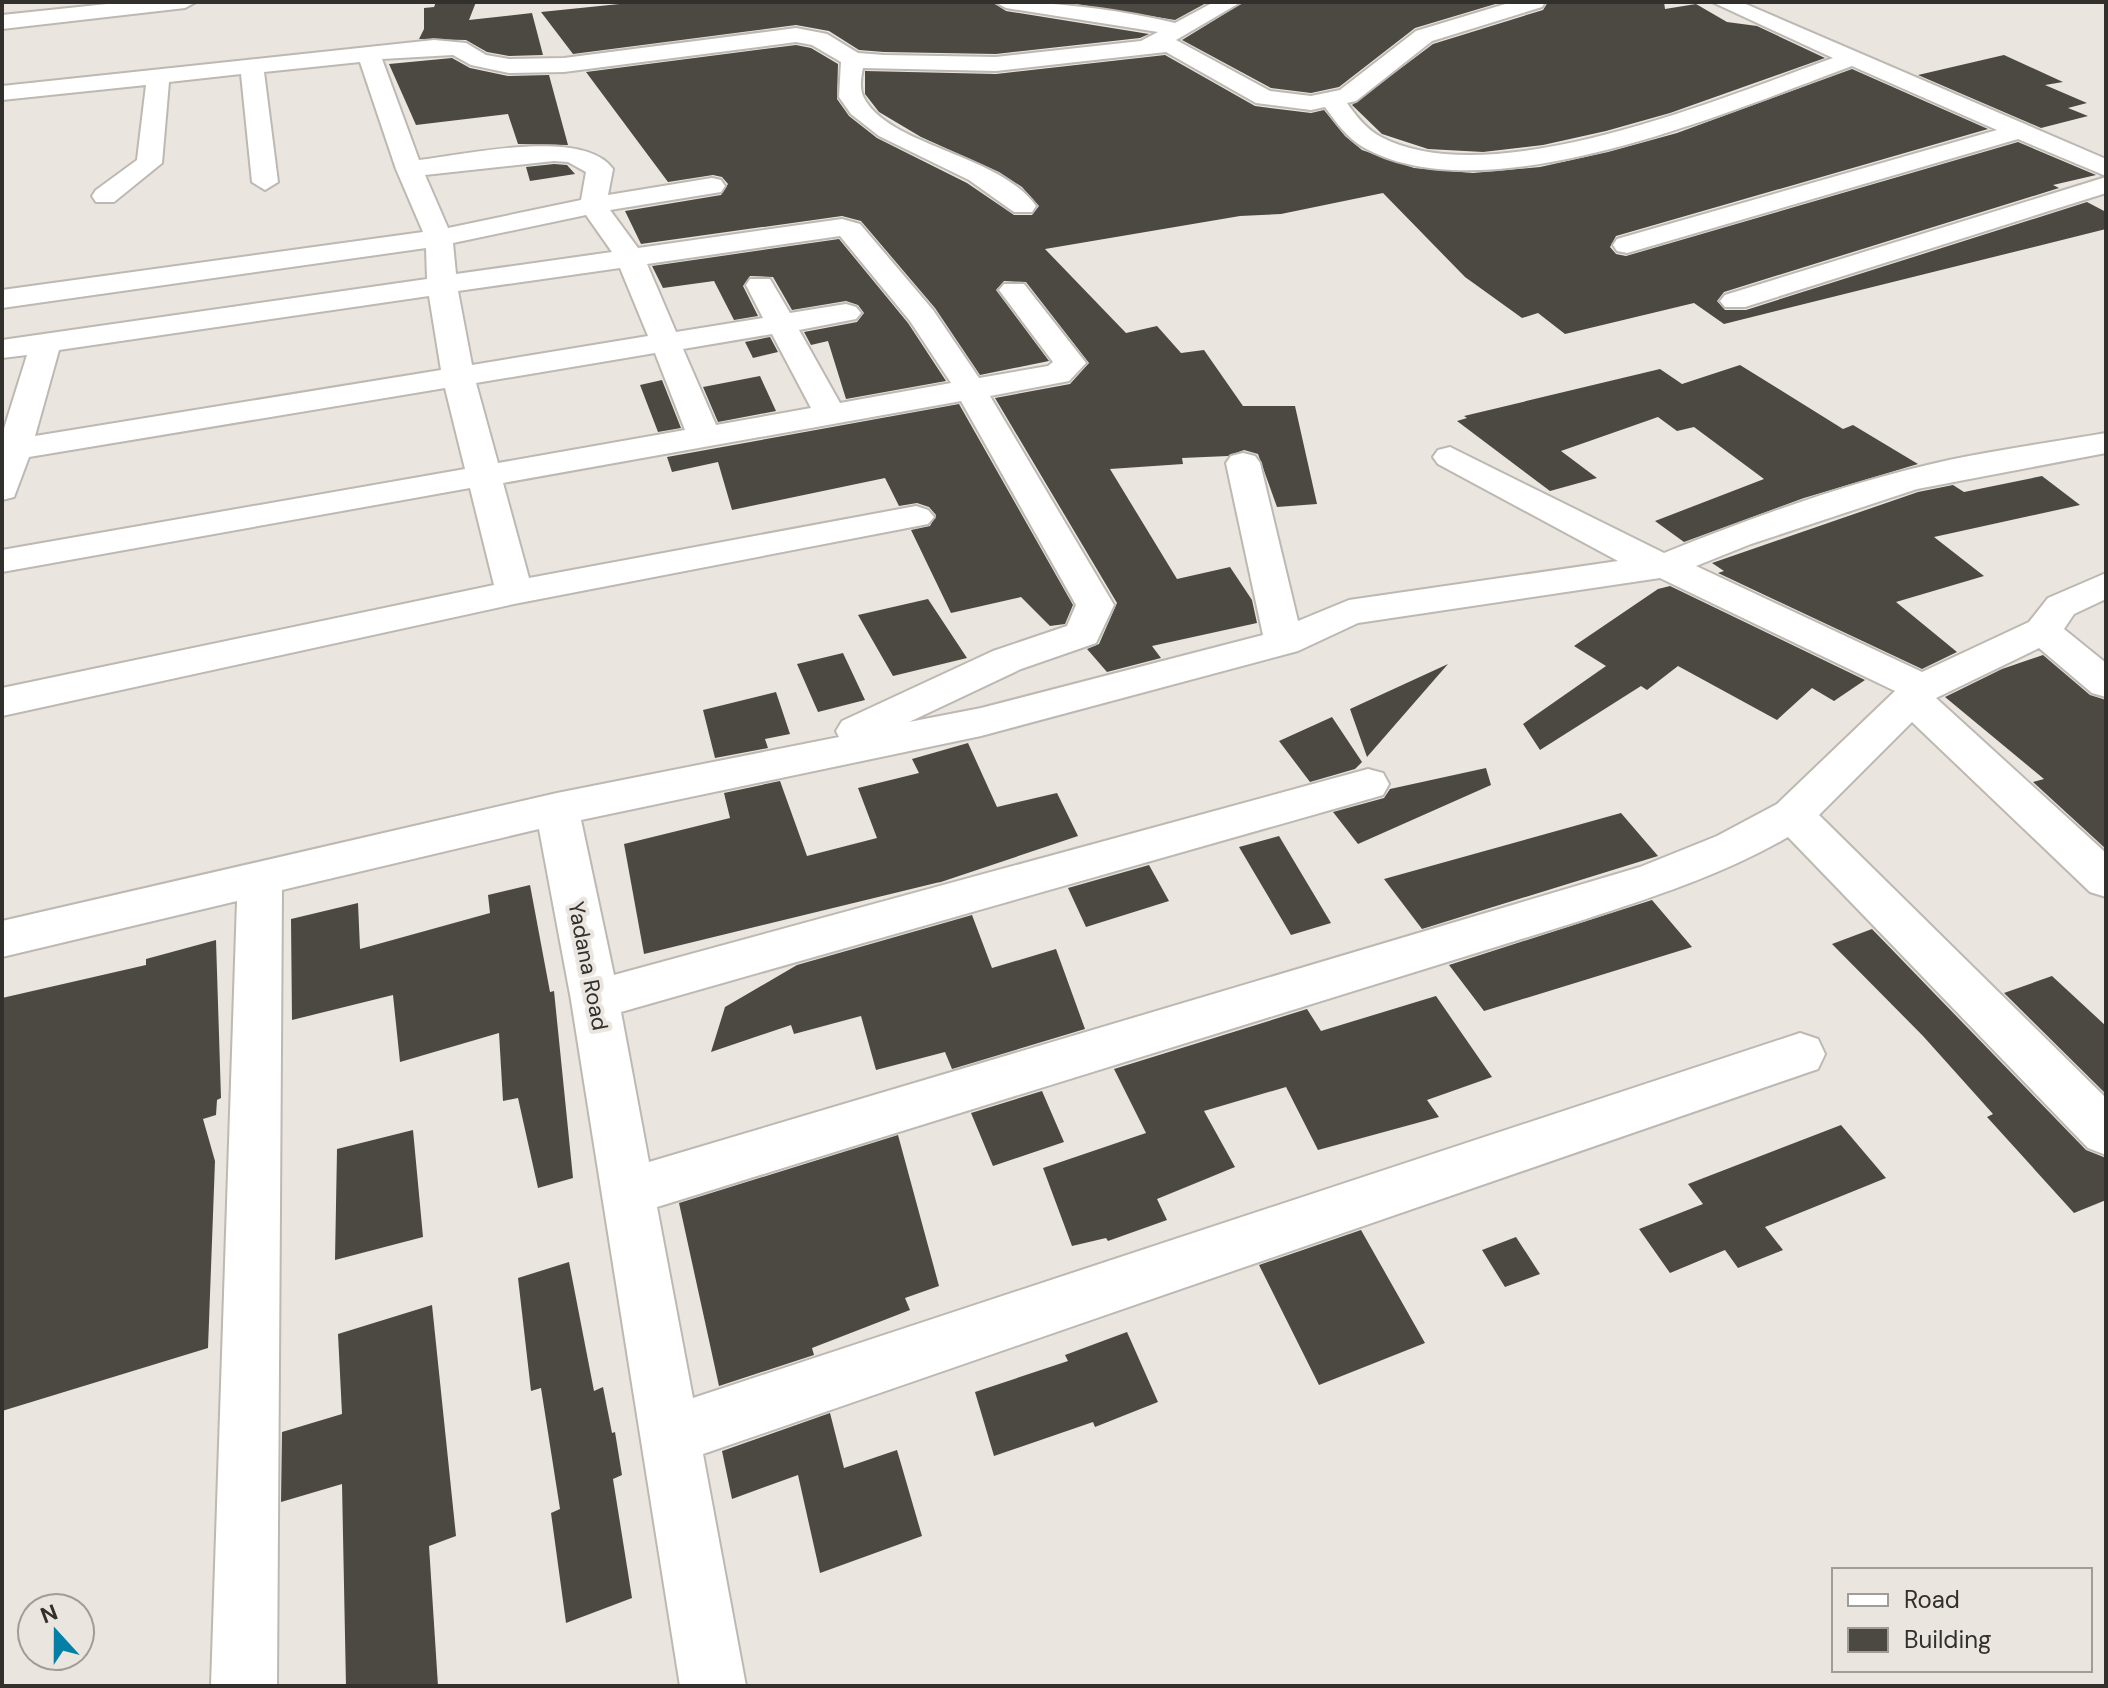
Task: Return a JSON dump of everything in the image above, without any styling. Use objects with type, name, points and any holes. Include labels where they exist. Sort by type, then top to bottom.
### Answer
[{"type":"street","points":[[2,22],[128,5],[185,2]]},
{"type":"street","points":[[1006,2],[1127,18],[1177,30]]},
{"type":"street","points":[[1148,46],[1230,2]]},
{"type":"street","points":[[2,93],[158,79],[434,47],[458,48],[491,64],[532,66],[812,28],[853,60],[996,64],[1170,45],[1275,102],[1333,101],[1348,96],[1399,59],[1424,36],[1534,2]]},
{"type":"street","points":[[1723,2],[1856,57],[2106,168]]},
{"type":"street","points":[[383,53],[409,169],[439,238],[442,286],[458,375],[514,592]]},
{"type":"street","points":[[1333,101],[1351,127],[1374,144],[1406,157],[1471,164],[1562,152],[1683,118],[1856,57]]},
{"type":"street","points":[[853,60],[848,88],[851,98],[863,112],[885,128],[975,172],[1023,206]]},
{"type":"street","points":[[252,68],[265,182]]},
{"type":"street","points":[[105,196],[149,163],[158,79]]},
{"type":"street","points":[[1627,245],[2023,130]]},
{"type":"street","points":[[409,169],[554,153],[574,155],[600,169],[593,205],[631,259],[705,438]]},
{"type":"street","points":[[1735,301],[2106,185]]},
{"type":"street","points":[[2,299],[439,238],[593,205],[712,186]]},
{"type":"street","points":[[2,349],[842,227],[850,230],[922,316],[971,390],[1095,605],[1082,634],[993,666],[833,742],[822,754]]},
{"type":"street","points":[[760,285],[831,415]]},
{"type":"street","points":[[2,561],[1058,374],[1070,363],[1014,290]]},
{"type":"street","points":[[8,450],[846,313]]},
{"type":"street","points":[[2,490],[8,450],[46,343]]},
{"type":"street","points":[[2,939],[557,809],[981,722],[1284,642],[1349,612],[1665,566],[1738,536],[1905,482],[1950,470],[2106,443]]},
{"type":"street","points":[[1450,457],[1632,554],[1665,566],[1917,694],[2106,880]]},
{"type":"street","points":[[1243,463],[1284,642]]},
{"type":"street","points":[[2,702],[514,592],[916,517]]},
{"type":"street","points":[[628,1192],[1585,903],[1733,848],[1792,815],[1917,694],[2043,631],[2061,606],[2106,585]]},
{"type":"street","points":[[2043,631],[2106,684]]},
{"type":"street","points":[[595,1000],[1368,784]]},
{"type":"street","name":"Yadana Road","points":[[557,809],[595,1000],[713,1686]]},
{"type":"street","points":[[1792,815],[2106,1132]]},
{"type":"street","points":[[244,1686],[260,879]]},
{"type":"street","points":[[670,1436],[1800,1054]]},
{"type":"building","points":[[436,2],[476,2],[469,20],[532,13],[543,55],[509,56],[487,52],[466,40],[419,39],[424,29],[424,8],[434,7]]},
{"type":"building","points":[[639,2],[992,2],[1006,11],[1149,34],[1140,38],[996,54],[884,52],[859,50],[829,31],[796,25],[573,54],[541,12]]},
{"type":"building","points":[[1064,2],[1208,2],[1175,20]]},
{"type":"building","points":[[1244,2],[1502,2],[1415,28],[1339,87],[1311,93],[1271,88],[1182,40]]},
{"type":"building","points":[[1548,2],[1664,2],[1665,9],[1696,4],[1727,22],[1757,26],[1825,58],[1670,113],[1606,131],[1543,145],[1483,152],[1428,149],[1382,134],[1352,105],[1433,44],[1543,10]]},
{"type":"building","points":[[796,45],[811,48],[838,64],[837,99],[849,116],[877,138],[967,183],[1014,215],[1032,215],[1039,206],[1022,187],[999,172],[921,137],[879,112],[865,94],[865,71],[996,74],[1165,55],[1255,106],[1311,113],[1324,110],[1345,136],[1362,150],[1414,168],[1473,173],[1540,167],[1608,152],[1677,133],[1852,69],[1988,129],[1616,236],[1610,247],[1616,254],[1626,256],[2018,142],[2096,175],[2053,185],[2059,188],[1724,292],[1717,301],[1725,310],[1746,310],[2087,202],[2106,212],[2106,229],[1724,324],[1694,303],[1565,334],[1538,313],[1522,318],[1465,277],[1383,193],[1281,214],[1240,216],[1045,249],[1126,333],[1157,326],[1181,353],[1204,350],[1243,406],[1295,406],[1317,504],[1277,507],[1258,454],[1244,450],[1228,456],[1182,458],[1183,464],[1110,469],[1177,579],[1230,567],[1252,600],[1257,623],[1152,646],[1161,658],[1107,672],[1087,649],[1099,644],[1117,603],[995,398],[1070,384],[1089,363],[1026,282],[1004,281],[996,290],[1049,361],[980,375],[935,308],[861,221],[842,216],[641,244],[625,211],[721,195],[728,184],[722,177],[713,175],[668,182],[586,72]]},
{"type":"building","points":[[2004,55],[2063,82],[2045,85],[2087,103],[2068,108],[2088,116],[2041,128],[1918,75]]},
{"type":"building","points":[[452,58],[470,68],[508,76],[549,75],[568,145],[518,144],[508,114],[416,125],[389,64]]},
{"type":"building","points":[[567,165],[575,174],[530,181],[526,167]]},
{"type":"building","points":[[839,239],[908,323],[946,381],[846,399],[828,341],[811,345],[804,332],[857,322],[864,313],[858,305],[846,301],[792,310],[773,277],[750,276],[743,286],[758,316],[734,320],[714,281],[663,288],[652,266]]},
{"type":"building","points":[[770,337],[778,352],[753,358],[745,342]]},
{"type":"building","points":[[1740,365],[1843,429],[1853,425],[1918,464],[1804,498],[1684,542],[1655,521],[1764,479],[1694,427],[1677,431],[1658,417],[1561,451],[1597,478],[1550,491],[1457,421],[1467,418],[1464,416],[1660,369],[1682,384]]},
{"type":"building","points":[[760,376],[776,411],[718,422],[703,387]]},
{"type":"building","points":[[662,380],[681,428],[658,432],[640,385]]},
{"type":"building","points":[[959,404],[1073,605],[1065,624],[1050,626],[1021,597],[951,613],[911,530],[930,526],[936,515],[929,507],[917,503],[899,506],[885,478],[732,510],[718,462],[672,472],[667,457]]},
{"type":"building","points":[[2042,476],[2080,505],[1934,537],[1984,576],[1896,602],[1957,652],[1922,669],[1718,573],[1724,571],[1712,563],[1918,492],[1953,485],[1964,492]]},
{"type":"building","points":[[1670,586],[1865,680],[1834,701],[1812,688],[1777,720],[1678,666],[1647,690],[1641,686],[1540,750],[1523,724],[1606,666],[1574,646],[1658,589]]},
{"type":"building","points":[[928,599],[967,658],[893,676],[858,615]]},
{"type":"building","points":[[843,653],[865,700],[818,712],[797,664]]},
{"type":"building","points":[[2043,655],[2090,695],[2106,700],[2106,849],[2033,782],[2044,779],[1945,697],[2002,669]]},
{"type":"building","points":[[1448,664],[1367,757],[1350,709]]},
{"type":"building","points":[[776,692],[790,734],[765,739],[768,748],[715,758],[703,710]]},
{"type":"building","points":[[1332,717],[1362,762],[1355,769],[1310,782],[1279,741]]},
{"type":"building","points":[[968,743],[997,807],[1057,793],[1078,836],[938,883],[644,954],[624,844],[730,818],[724,793],[780,781],[807,856],[877,838],[858,788],[919,773],[912,759]]},
{"type":"building","points":[[1486,768],[1491,785],[1358,844],[1333,812],[1384,798],[1390,789]]},
{"type":"building","points":[[1621,813],[1658,856],[1422,929],[1384,879]]},
{"type":"building","points":[[1279,836],[1331,923],[1291,935],[1239,847]]},
{"type":"building","points":[[1149,865],[1169,901],[1086,927],[1068,888]]},
{"type":"building","points":[[530,885],[550,992],[554,991],[573,1178],[538,1188],[518,1098],[503,1101],[499,1033],[400,1062],[393,995],[292,1020],[291,919],[358,903],[360,949],[490,913],[488,895]]},
{"type":"building","points":[[1652,900],[1692,947],[1484,1011],[1449,965]]},
{"type":"building","points":[[972,915],[992,968],[1056,949],[1085,1029],[952,1069],[945,1052],[876,1070],[861,1016],[794,1034],[791,1025],[711,1052],[725,1007],[797,965]]},
{"type":"building","points":[[1872,929],[2086,1150],[2106,1158],[2106,1200],[2074,1213],[1987,1117],[1993,1114],[1923,1036],[1832,944]]},
{"type":"building","points":[[216,940],[221,1098],[217,1100],[216,1115],[203,1119],[215,1161],[208,1348],[2,1411],[2,998],[146,965],[146,959]]},
{"type":"building","points":[[2052,976],[2106,1026],[2106,1094],[2004,993]]},
{"type":"building","points":[[1436,996],[1492,1077],[1427,1100],[1439,1117],[1318,1150],[1286,1087],[1204,1111],[1235,1167],[1157,1199],[1167,1220],[1108,1241],[1106,1238],[1072,1246],[1043,1168],[1146,1133],[1114,1069],[1307,1009],[1321,1031]]},
{"type":"building","points":[[1042,1091],[1064,1142],[993,1166],[971,1113]]},
{"type":"building","points":[[1841,1125],[1886,1178],[1765,1227],[1783,1250],[1738,1268],[1725,1250],[1670,1273],[1639,1229],[1703,1204],[1688,1184]]},
{"type":"building","points":[[413,1130],[423,1237],[335,1260],[337,1149]]},
{"type":"building","points":[[898,1135],[939,1286],[905,1298],[910,1310],[812,1348],[814,1355],[719,1386],[679,1203]]},
{"type":"building","points":[[1361,1230],[1425,1343],[1319,1385],[1259,1265]]},
{"type":"building","points":[[1516,1237],[1540,1274],[1505,1287],[1482,1250]]},
{"type":"building","points":[[569,1262],[594,1391],[603,1387],[612,1433],[615,1432],[622,1475],[613,1479],[632,1598],[566,1623],[551,1513],[560,1509],[541,1388],[531,1391],[518,1278]]},
{"type":"building","points":[[432,1305],[456,1536],[429,1546],[438,1686],[346,1686],[342,1484],[281,1502],[282,1432],[342,1414],[338,1334]]},
{"type":"building","points":[[1127,1332],[1158,1402],[1095,1427],[1093,1422],[994,1456],[975,1392],[1068,1361],[1065,1355]]},
{"type":"building","points":[[830,1413],[844,1468],[897,1450],[922,1536],[820,1573],[798,1475],[732,1499],[722,1451]]}]
